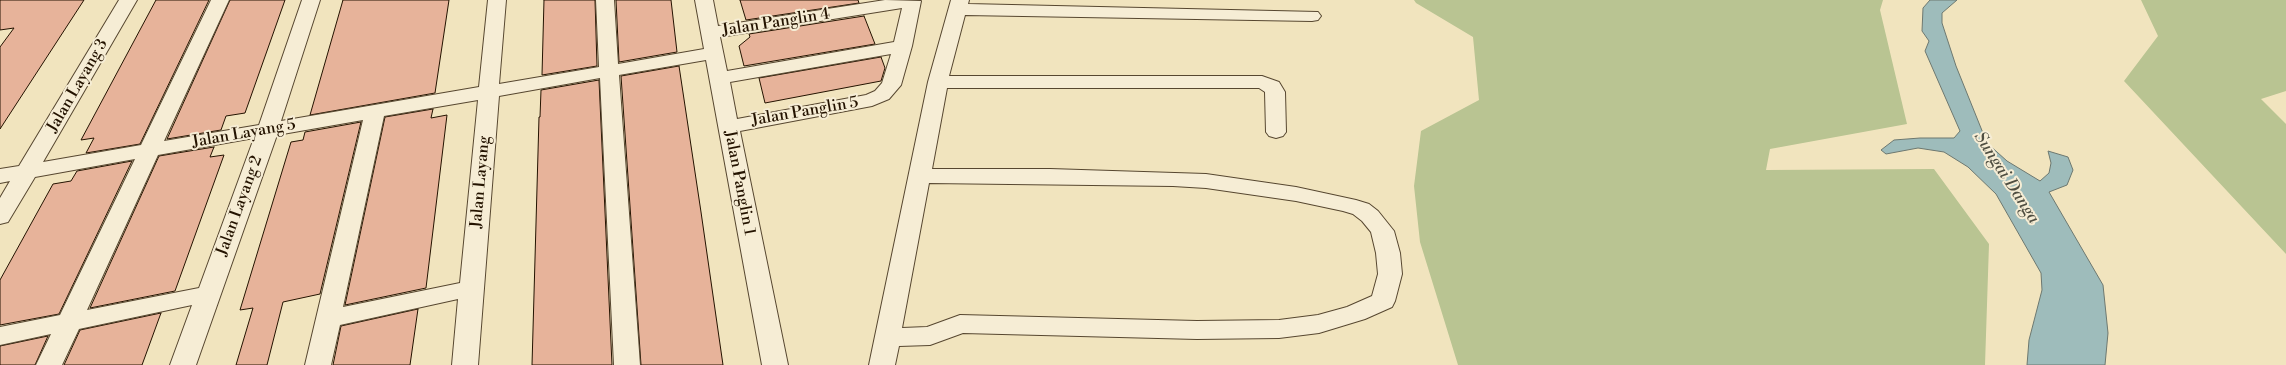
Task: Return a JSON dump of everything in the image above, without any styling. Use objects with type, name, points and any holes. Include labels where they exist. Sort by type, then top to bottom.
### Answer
[{"type":"street","name":"Jalan Layang 3","points":[[0,217],[128,0]]},
{"type":"street","points":[[49,365],[220,0]]},
{"type":"street","name":"Jalan Layang 2","points":[[183,365],[268,130],[311,0]]},
{"type":"street","name":"Jalan Layang","points":[[465,365],[497,0]]},
{"type":"street","points":[[605,0],[627,365]]},
{"type":"street","name":"Jalan Panglin 1","points":[[704,0],[775,365]]},
{"type":"street","points":[[718,78],[903,46],[912,0]]},
{"type":"street","name":"Jalan Panglin 4","points":[[610,70],[712,43],[912,0]]},
{"type":"street","points":[[882,356],[938,82],[959,4],[1312,16]]},
{"type":"street","name":"Jalan Panglin 5","points":[[728,127],[872,100],[882,95],[891,85],[903,46]]},
{"type":"street","name":"Jalan Layang 5","points":[[0,176],[610,70]]},
{"type":"street","points":[[938,82],[1262,82],[1272,86],[1275,92],[1276,132]]},
{"type":"street","points":[[318,365],[375,111]]},
{"type":"street","points":[[882,356],[960,324],[1196,330],[1279,329],[1319,324],[1356,313],[1383,301],[1390,274],[1388,253],[1382,231],[1370,216],[1361,210],[1348,205],[1296,194],[1206,181],[1173,179],[1050,176],[919,176]]},
{"type":"street","points":[[329,320],[472,288]]},
{"type":"street","points":[[0,336],[208,294]]},
{"type":"green space","points":[[1414,0],[1883,0],[1880,10],[1907,124],[1770,149],[1766,170],[1934,169],[1989,244],[1985,365],[1458,365],[1420,242],[1414,186],[1421,131],[1479,100],[1473,37],[1416,3]]},
{"type":"green space","points":[[2141,0],[2286,0],[2286,91],[2261,99],[2286,124],[2286,254],[2124,81],[2158,36]]},
{"type":"water","name":"Sungai Danga","points":[[1930,0],[1957,0],[1942,13],[1942,23],[1956,66],[1987,143],[2007,161],[2040,181],[2049,173],[2051,163],[2048,151],[2068,157],[2073,170],[2067,185],[2049,192],[2103,285],[2108,333],[2105,365],[2027,365],[2029,340],[2042,290],[2041,273],[1996,194],[1968,167],[1944,152],[1918,148],[1886,154],[1881,150],[1894,140],[1954,138],[1960,131],[1925,51],[1929,41],[1922,31],[1923,8]]},
{"type":"building","points":[[0,0],[84,0],[0,129],[0,47],[14,28],[0,30]]},
{"type":"building","points":[[156,0],[209,0],[140,144],[86,153],[94,138],[81,140]]},
{"type":"building","points":[[230,0],[285,0],[245,113],[226,116],[221,130],[167,139]]},
{"type":"building","points":[[343,0],[449,0],[435,93],[310,115]]},
{"type":"building","points":[[544,0],[595,0],[597,66],[542,75]]},
{"type":"building","points":[[616,0],[671,0],[677,52],[619,62]]},
{"type":"building","points":[[740,0],[858,0],[859,3],[746,20]]},
{"type":"building","points":[[864,16],[875,44],[744,66],[739,46],[750,37],[749,34]]},
{"type":"building","points":[[881,57],[885,68],[881,81],[765,103],[759,78]]},
{"type":"building","points":[[679,66],[723,365],[641,365],[621,76]]},
{"type":"building","points":[[599,80],[612,365],[532,365],[541,90]]},
{"type":"building","points":[[433,109],[431,118],[447,115],[426,288],[345,305],[385,117]]},
{"type":"building","points":[[361,122],[320,294],[283,302],[267,365],[236,365],[253,308],[240,310],[291,142],[303,140],[305,132]]},
{"type":"building","points":[[214,147],[210,157],[224,155],[175,291],[90,308],[159,156]]},
{"type":"building","points":[[132,161],[59,314],[0,325],[0,280],[53,184],[71,181],[77,171]]},
{"type":"building","points":[[418,309],[410,365],[333,365],[341,326]]},
{"type":"building","points":[[161,313],[142,365],[64,365],[80,330]]},
{"type":"building","points":[[48,336],[35,365],[0,365],[0,346]]}]
